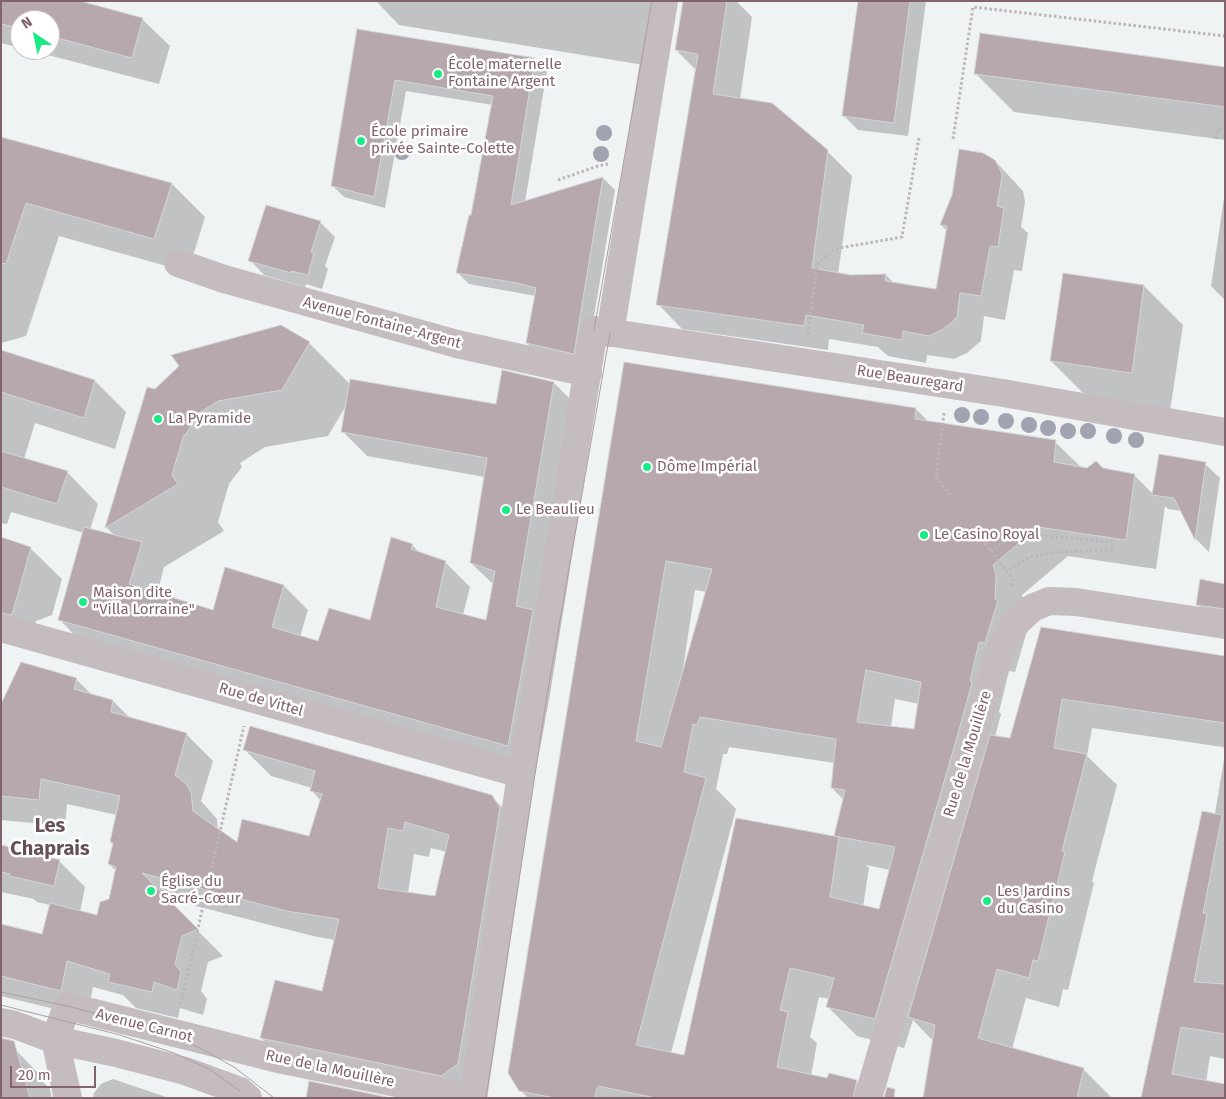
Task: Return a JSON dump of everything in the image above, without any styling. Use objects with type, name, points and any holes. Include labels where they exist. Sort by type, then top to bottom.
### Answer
[{"type":"street","points":[[472,1098],[521,774],[538,683],[588,373],[602,332],[664,1]]},
{"type":"street","name":"Avenue Fontaine-Argent","points":[[178,263],[224,279],[457,344],[588,373]]},
{"type":"street","name":"Rue Beauregard","points":[[602,332],[1003,394],[1225,432]]},
{"type":"street","name":"Rue de la Mouillère","points":[[868,1098],[977,725],[998,656],[1011,628],[1032,608],[1049,601],[1076,602],[1225,625]]},
{"type":"street","name":"Rue de Vittel","points":[[1,628],[521,774]]},
{"type":"street","name":"Avenue Carnot","points":[[55,1040],[67,1006],[257,1054]]},
{"type":"street","points":[[1,1022],[15,1025],[55,1040],[116,1053],[185,1071],[244,1094]]},
{"type":"street","points":[[55,1040],[68,1098]]},
{"type":"street","name":"Rue de la Mouillère","points":[[257,1054],[451,1094],[462,1098]]},
{"type":"path","points":[[953,139],[973,7],[1225,36]]},
{"type":"path","points":[[1216,139],[1217,131],[1225,128]]},
{"type":"path","points":[[805,363],[817,265],[834,249],[902,237],[919,138]]},
{"type":"path","points":[[558,180],[598,166],[613,163]]},
{"type":"path","points":[[944,412],[936,476],[949,494]]},
{"type":"path","points":[[985,543],[990,550],[1006,572],[1018,562],[1029,557],[1057,552],[1112,550],[1113,542],[1018,534],[990,550]]},
{"type":"path","points":[[172,1002],[181,1004],[244,725]]},
{"type":"building","points":[[1,1],[80,1],[143,18],[132,58],[60,39],[60,10],[10,10],[10,26],[1,24]]},
{"type":"building","points":[[683,1],[727,1],[713,94],[772,103],[828,150],[812,268],[851,275],[886,274],[885,281],[936,289],[947,226],[940,225],[952,195],[959,149],[983,153],[995,160],[1002,177],[997,206],[1004,208],[998,247],[990,246],[981,296],[960,293],[957,317],[950,324],[929,336],[903,331],[902,340],[862,333],[864,325],[806,315],[804,326],[656,305],[698,54],[675,50]]},
{"type":"building","points":[[858,1],[910,1],[894,123],[842,116]]},
{"type":"building","points":[[357,29],[535,58],[511,205],[603,177],[574,354],[526,343],[536,288],[456,273],[469,215],[471,215],[493,96],[395,80],[374,197],[331,186]]},
{"type":"building","points":[[980,33],[1225,67],[1225,107],[974,74]]},
{"type":"building","points":[[1,137],[172,183],[154,239],[26,203],[6,264],[1,263]]},
{"type":"building","points":[[266,205],[321,221],[311,252],[314,253],[308,275],[291,271],[291,273],[248,261]]},
{"type":"building","points":[[1063,273],[1144,285],[1132,373],[1050,361]]},
{"type":"building","name":"La Pyramide","points":[[281,325],[310,342],[282,390],[218,401],[194,416],[196,420],[183,437],[172,475],[178,484],[105,528],[147,387],[155,389],[179,366],[171,355]]},
{"type":"building","points":[[1,350],[95,380],[84,418],[1,392]]},
{"type":"building","points":[[624,362],[916,408],[915,419],[1056,440],[1054,462],[1087,468],[1096,461],[1103,468],[1135,474],[1126,540],[1038,527],[993,565],[996,575],[995,599],[998,600],[985,643],[979,642],[970,681],[972,683],[875,1019],[826,1007],[834,978],[790,968],[780,1010],[788,1012],[777,1067],[827,1078],[829,1073],[857,1080],[853,1098],[656,1098],[598,1086],[594,1098],[555,1098],[519,1091],[508,1073]],"holes":[[[666,561],[712,569],[661,747],[636,741]],[[866,670],[921,682],[914,729],[857,722]],[[700,717],[836,739],[831,788],[845,790],[834,836],[895,847],[879,909],[830,897],[839,837],[736,818],[684,1055],[636,1045],[706,778],[684,772],[693,724],[697,725]]]},
{"type":"building","points":[[502,370],[554,382],[516,606],[533,610],[508,746],[58,620],[84,527],[142,542],[129,584],[213,610],[225,567],[284,585],[272,627],[318,641],[329,608],[370,620],[391,537],[413,544],[411,549],[446,561],[436,607],[486,620],[495,571],[470,563],[487,458],[341,432],[350,379],[496,404]]},
{"type":"building","points":[[1,451],[68,471],[57,504],[1,487]]},
{"type":"building","points":[[1159,454],[1206,462],[1195,540],[1174,498],[1152,495]]},
{"type":"building","points":[[1,537],[31,547],[12,615],[1,613]]},
{"type":"building","points":[[1200,579],[1225,584],[1225,609],[1196,605]]},
{"type":"building","points":[[1041,627],[1225,656],[1225,723],[1062,699],[1054,748],[1087,754],[1062,851],[1065,852],[1038,961],[1033,960],[1029,978],[997,969],[978,1038],[1084,1068],[1077,1098],[923,1098],[935,1025],[908,1017],[990,735],[1010,738]]},
{"type":"building","points":[[21,662],[77,678],[74,689],[113,700],[111,712],[187,733],[175,775],[187,785],[191,792],[193,811],[237,842],[242,819],[309,836],[322,794],[310,791],[315,771],[243,750],[250,726],[492,795],[500,808],[458,1064],[441,1076],[260,1038],[275,980],[322,991],[339,919],[286,911],[142,873],[198,929],[182,936],[175,964],[181,972],[177,990],[154,982],[152,992],[108,982],[110,974],[67,961],[61,991],[1,976],[1,924],[42,934],[50,903],[97,915],[100,902],[109,899],[116,867],[108,864],[113,843],[110,842],[120,796],[41,779],[39,800],[1,796],[1,704]],"holes":[[[405,822],[449,835],[435,896],[378,888],[388,828],[403,831]]]},
{"type":"building","points":[[1202,811],[1222,815],[1203,913],[1207,914],[1194,982],[1225,984],[1225,1034],[1181,1027],[1172,1074],[1225,1084],[1225,1098],[1141,1098]]},
{"type":"building","points":[[1,845],[60,860],[54,886],[9,876],[10,874],[1,872]]},
{"type":"building","points":[[1,1038],[14,1041],[30,1098],[1,1098]]},
{"type":"building","points":[[309,1081],[391,1098],[306,1098]]},
{"type":"building","points":[[887,1087],[895,1089],[894,1098],[884,1098]]},
{"type":"tram line","points":[[594,330],[652,1]]},
{"type":"tram line","points":[[486,1098],[547,695],[610,333]]},
{"type":"tram line","points":[[1,992],[67,1006],[164,1031],[234,1067],[274,1098]]},
{"type":"tram line","points":[[1,1005],[120,1035],[174,1053],[209,1069],[240,1091]]},
{"type":"place","name":"École maternelle Fontaine Argent","points":[[438,74]]},
{"type":"place","name":"École primaire privée Sainte-Colette","points":[[361,141]]},
{"type":"place","name":"La Pyramide","points":[[158,419]]},
{"type":"place","name":"Dôme Impérial","points":[[647,467]]},
{"type":"place","name":"Le Beaulieu","points":[[506,510]]},
{"type":"place","name":"Le Casino Royal","points":[[924,535]]},
{"type":"place","name":"Maison dite \"Villa Lorraine\"","points":[[83,602]]},
{"type":"place","name":"Église du Sacré-Cœur","points":[[151,891]]},
{"type":"place","name":"Les Jardins du Casino","points":[[987,901]]},
{"type":"district","name":"Les Chaprais","points":[[50,838]]}]
